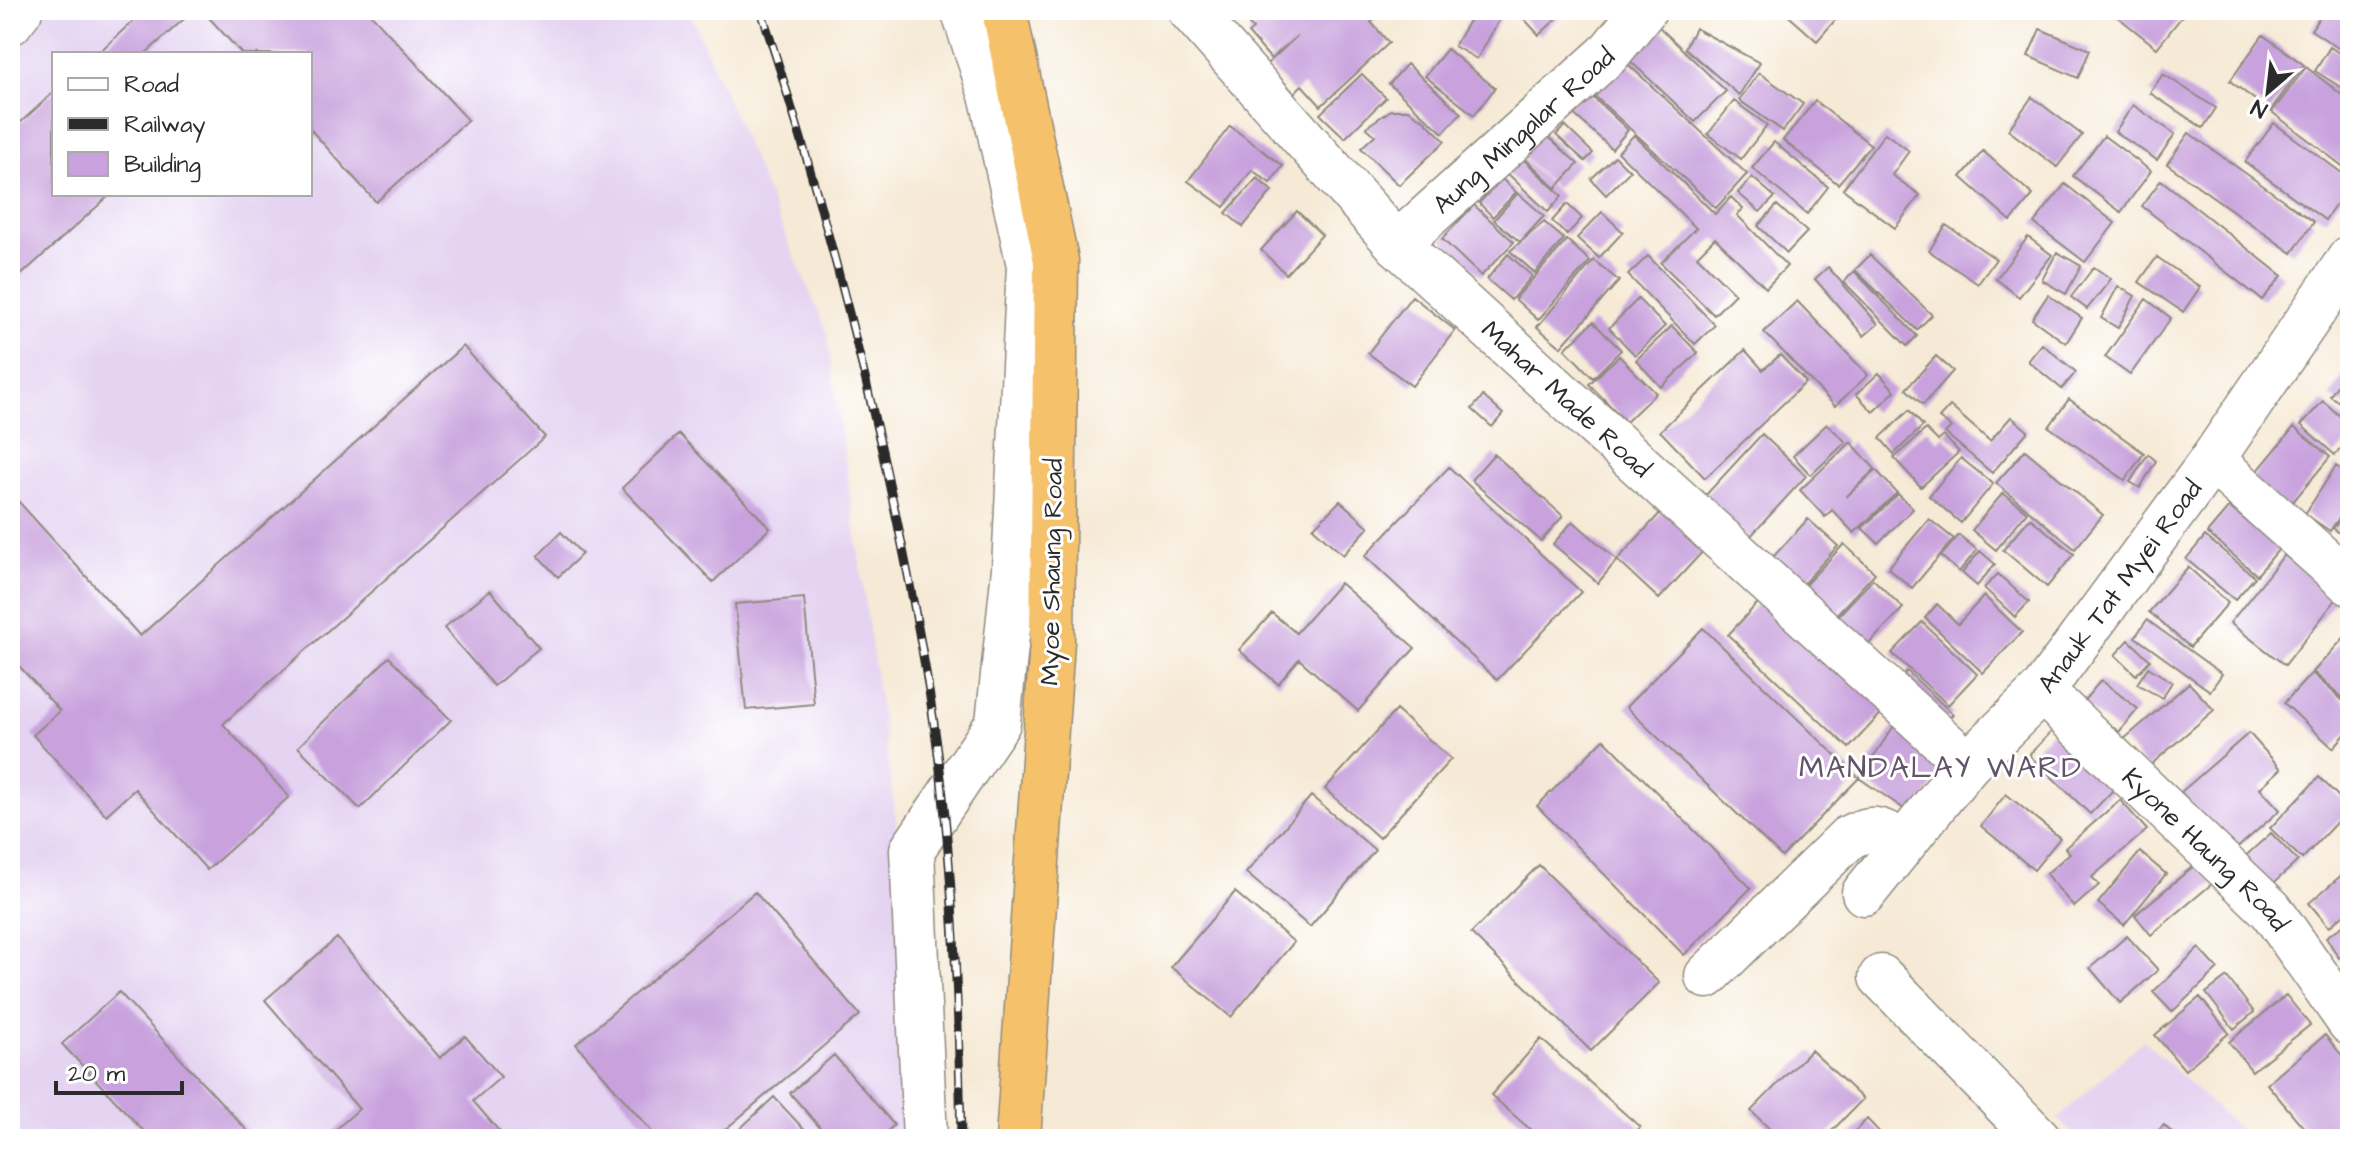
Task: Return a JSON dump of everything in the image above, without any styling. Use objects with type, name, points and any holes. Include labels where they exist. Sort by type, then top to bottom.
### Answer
[{"type":"highway","name":"Myoe Shaung Road","points":[[1004,10],[1056,260],[1052,642],[1018,1139]]},
{"type":"street","points":[[10,23],[20,10]]},
{"type":"street","points":[[925,1139],[912,850],[998,723],[1014,569],[1029,265],[992,98],[963,10]]},
{"type":"street","name":"Mahar Made Road","points":[[1190,10],[1397,244],[1968,764]]},
{"type":"street","name":"Aung Mingalar Road","points":[[1397,244],[1608,54],[1644,10]]},
{"type":"street","name":"Anauk Tat Myei Road","points":[[1864,893],[1968,764],[2042,691],[2212,460],[2350,258]]},
{"type":"street","points":[[2212,460],[2350,583]]},
{"type":"street","name":"Kyone Haung Road","points":[[2042,691],[2271,910],[2350,1023]]},
{"type":"street","points":[[1707,976],[1848,838],[1865,829],[1882,831],[1903,843]]},
{"type":"street","points":[[1881,977],[2039,1139]]},
{"type":"shaded area","points":[[10,10],[689,10],[827,332],[896,818],[910,1139],[10,1139]]},
{"type":"shaded area","points":[[2143,1040],[2249,1139],[2079,1139],[2057,1119]]},
{"type":"building","points":[[145,10],[194,10],[147,52],[99,52]]},
{"type":"building","points":[[202,10],[367,10],[468,120],[376,202],[312,131],[312,52],[240,52]]},
{"type":"building","points":[[1235,10],[1384,10],[1371,22],[1389,43],[1321,106],[1302,85],[1294,93],[1267,64],[1297,36],[1271,59],[1248,33],[1253,29]]},
{"type":"building","points":[[1455,10],[1505,10],[1477,59],[1454,46],[1470,19]]},
{"type":"building","points":[[1516,10],[1566,10],[1539,35]]},
{"type":"building","points":[[1782,10],[1844,10],[1817,41]]},
{"type":"building","points":[[2109,10],[2187,10],[2157,48]]},
{"type":"building","points":[[2324,10],[2350,10],[2350,56],[2311,30]]},
{"type":"building","points":[[1656,24],[1726,91],[1695,122],[1625,56]]},
{"type":"building","points":[[1695,28],[1760,63],[1739,95],[1685,48]]},
{"type":"building","points":[[2040,29],[2090,50],[2078,78],[2028,56]]},
{"type":"building","points":[[2263,35],[2304,65],[2270,111],[2230,81]]},
{"type":"building","points":[[2330,47],[2350,60],[2350,93],[2315,71]]},
{"type":"building","points":[[1447,49],[1495,88],[1474,115],[1425,76]]},
{"type":"building","points":[[1618,55],[1747,174],[1716,208],[1587,89]]},
{"type":"building","points":[[1407,64],[1461,113],[1443,133],[1389,84]]},
{"type":"building","points":[[2306,67],[2350,101],[2350,172],[2272,112]]},
{"type":"building","points":[[1759,73],[1803,104],[1783,131],[1739,100]]},
{"type":"building","points":[[1362,74],[1386,98],[1345,138],[1320,114]]},
{"type":"building","points":[[2163,74],[2216,108],[2203,128],[2150,93]]},
{"type":"building","points":[[1584,89],[1628,130],[1612,149],[1567,108]]},
{"type":"building","points":[[52,94],[52,196],[109,196],[10,285],[10,132]]},
{"type":"building","points":[[2032,97],[2082,135],[2057,167],[2008,130]]},
{"type":"building","points":[[1734,101],[1767,125],[1741,159],[1708,134]]},
{"type":"building","points":[[1815,101],[1871,145],[1838,184],[1783,140]]},
{"type":"building","points":[[2133,105],[2175,134],[2157,160],[2115,132]]},
{"type":"building","points":[[1391,110],[1408,110],[1424,120],[1445,141],[1399,185],[1361,148],[1375,135],[1366,127]]},
{"type":"building","points":[[2274,123],[2350,179],[2350,185],[2325,220],[2245,162]]},
{"type":"building","points":[[1230,126],[1283,166],[1270,183],[1252,170],[1224,207],[1188,181]]},
{"type":"building","points":[[1565,126],[1593,153],[1585,161],[1556,135]]},
{"type":"building","points":[[1538,127],[1578,164],[1556,188],[1516,150]]},
{"type":"building","points":[[1885,133],[1909,151],[1892,175],[1920,195],[1895,228],[1843,189]]},
{"type":"building","points":[[2189,133],[2314,222],[2292,253],[2167,164]]},
{"type":"building","points":[[1634,135],[1715,214],[1731,197],[1743,209],[1737,215],[1787,266],[1766,288],[1715,238],[1697,256],[1735,294],[1714,315],[1661,263],[1696,228],[1618,152]]},
{"type":"building","points":[[2104,136],[2151,171],[2121,212],[2073,176]]},
{"type":"building","points":[[1774,142],[1828,187],[1807,214],[1752,168]]},
{"type":"building","points":[[1983,151],[2033,195],[2011,221],[1961,177]]},
{"type":"building","points":[[1519,155],[1562,196],[1548,212],[1504,170]]},
{"type":"building","points":[[1615,156],[1630,171],[1606,195],[1591,179]]},
{"type":"building","points":[[1752,177],[1775,197],[1760,212],[1738,193]]},
{"type":"building","points":[[1257,178],[1272,191],[1243,227],[1226,213]]},
{"type":"building","points":[[1502,179],[1516,192],[1493,217],[1479,203]]},
{"type":"building","points":[[2161,180],[2282,276],[2262,300],[2142,206]]},
{"type":"building","points":[[2065,184],[2115,223],[2085,262],[2034,223]]},
{"type":"building","points":[[1518,193],[1544,216],[1520,242],[1494,220]]},
{"type":"building","points":[[1567,204],[1582,218],[1567,235],[1552,221]]},
{"type":"building","points":[[1474,205],[1514,242],[1481,276],[1442,239]]},
{"type":"building","points":[[1777,205],[1807,232],[1787,253],[1758,226]]},
{"type":"building","points":[[1297,211],[1322,235],[1286,274],[1261,250]]},
{"type":"building","points":[[1602,212],[1623,232],[1599,258],[1577,238]]},
{"type":"building","points":[[1544,222],[1564,239],[1535,273],[1510,251]]},
{"type":"building","points":[[1946,225],[1996,259],[1978,284],[1929,251]]},
{"type":"building","points":[[2028,237],[2052,255],[2019,297],[1996,279]]},
{"type":"building","points":[[1567,240],[1590,261],[1538,320],[1515,299]]},
{"type":"building","points":[[2057,252],[2081,266],[2066,294],[2042,280]]},
{"type":"building","points":[[1508,254],[1532,276],[1511,300],[1487,279]]},
{"type":"building","points":[[1870,255],[1932,315],[1917,330],[1855,270]]},
{"type":"building","points":[[1648,256],[1715,325],[1695,344],[1628,275]]},
{"type":"building","points":[[2157,257],[2200,287],[2183,312],[2139,282]]},
{"type":"building","points":[[1594,260],[1619,281],[1561,347],[1537,327]]},
{"type":"building","points":[[1828,267],[1878,324],[1864,336],[1815,279]]},
{"type":"building","points":[[2094,267],[2111,279],[2087,309],[2071,297]]},
{"type":"building","points":[[1854,271],[1917,336],[1907,346],[1844,282]]},
{"type":"building","points":[[2118,286],[2135,296],[2118,328],[2101,318]]},
{"type":"building","points":[[2048,295],[2082,318],[2066,343],[2032,319]]},
{"type":"building","points":[[1412,296],[1455,330],[1412,386],[1368,353]]},
{"type":"building","points":[[1638,299],[1665,326],[1635,355],[1609,328]]},
{"type":"building","points":[[2146,299],[2171,318],[2130,375],[2105,357]]},
{"type":"building","points":[[1797,301],[1868,375],[1835,406],[1764,332]]},
{"type":"building","points":[[1593,322],[1621,350],[1593,378],[1565,349]]},
{"type":"building","points":[[1672,326],[1698,353],[1661,387],[1636,360]]},
{"type":"building","points":[[2042,344],[2076,372],[2062,389],[2028,361]]},
{"type":"building","points":[[463,346],[545,437],[223,724],[289,797],[207,870],[135,789],[106,815],[33,735],[60,711],[10,656],[10,492],[140,636]]},
{"type":"building","points":[[1745,350],[1763,370],[1780,355],[1806,382],[1705,478],[1660,431]]},
{"type":"building","points":[[1619,356],[1656,393],[1626,422],[1589,384]]},
{"type":"building","points":[[1936,356],[1953,371],[1923,405],[1906,389]]},
{"type":"building","points":[[2350,366],[2350,409],[2330,396]]},
{"type":"building","points":[[1879,373],[1895,391],[1873,412],[1856,394]]},
{"type":"building","points":[[1483,396],[1503,414],[1492,427],[1472,409]]},
{"type":"building","points":[[2069,399],[2144,453],[2125,480],[2049,427]]},
{"type":"building","points":[[2323,401],[2350,425],[2350,438],[2335,455],[2301,425]]},
{"type":"building","points":[[1950,406],[1990,441],[2011,417],[2028,431],[1992,473],[1945,433],[1951,427],[1939,418]]},
{"type":"building","points":[[1909,410],[1923,426],[1894,454],[1880,438]]},
{"type":"building","points":[[1827,424],[1846,442],[1811,475],[1793,456]]},
{"type":"building","points":[[2294,427],[2330,457],[2287,509],[2251,479]]},
{"type":"building","points":[[1926,429],[1938,441],[1944,436],[1959,452],[1921,487],[1894,458]]},
{"type":"building","points":[[679,434],[770,528],[713,582],[622,488]]},
{"type":"building","points":[[1762,434],[1806,476],[1749,538],[1704,497]]},
{"type":"building","points":[[1851,442],[1875,469],[1846,497],[1876,470],[1897,493],[1854,533],[1832,510],[1825,517],[1800,490]]},
{"type":"building","points":[[2025,450],[2103,515],[2075,549],[1996,483]]},
{"type":"building","points":[[1494,454],[1563,516],[1541,541],[1471,480]]},
{"type":"building","points":[[2148,454],[2156,461],[2140,488],[2130,482]]},
{"type":"building","points":[[1961,458],[1993,484],[1961,523],[1929,496]]},
{"type":"building","points":[[2336,466],[2350,475],[2350,501],[2330,531],[2305,514]]},
{"type":"building","points":[[1449,467],[1581,592],[1497,680],[1365,556]]},
{"type":"building","points":[[2003,493],[2027,512],[1996,550],[1972,530]]},
{"type":"building","points":[[1898,494],[1913,509],[1878,543],[1862,528]]},
{"type":"building","points":[[1340,501],[1369,527],[1343,555],[1313,528]]},
{"type":"building","points":[[2229,507],[2280,548],[2257,575],[2207,533]]},
{"type":"building","points":[[1663,510],[1705,549],[1659,599],[1617,560]]},
{"type":"building","points":[[2350,510],[2350,542],[2333,528]]},
{"type":"building","points":[[2030,518],[2074,554],[2047,587],[2003,550]]},
{"type":"building","points":[[1808,519],[1838,546],[1803,584],[1773,557]]},
{"type":"building","points":[[1929,519],[1954,539],[1912,588],[1888,568]]},
{"type":"building","points":[[1573,521],[1617,560],[1598,583],[1553,544]]},
{"type":"building","points":[[561,532],[582,554],[558,577],[538,556]]},
{"type":"building","points":[[1959,535],[1977,550],[1959,572],[1941,556]]},
{"type":"building","points":[[2205,536],[2255,577],[2235,600],[2186,559]]},
{"type":"building","points":[[1844,544],[1875,573],[1836,615],[1804,586]]},
{"type":"building","points":[[1980,551],[1995,564],[1977,586],[1962,573]]},
{"type":"building","points":[[2284,555],[2338,597],[2285,665],[2230,623]]},
{"type":"building","points":[[2188,567],[2228,603],[2190,647],[2149,612]]},
{"type":"building","points":[[1998,574],[2029,602],[2015,617],[1984,588]]},
{"type":"building","points":[[1873,579],[1903,608],[1869,644],[1838,616]]},
{"type":"building","points":[[1340,583],[1415,648],[1358,711],[1299,659],[1278,684],[1239,650],[1272,613],[1296,633]]},
{"type":"building","points":[[490,590],[539,648],[494,686],[444,628]]},
{"type":"building","points":[[1768,592],[1889,705],[1849,748],[1728,635]]},
{"type":"building","points":[[1984,596],[2022,632],[1983,673],[1925,618],[1937,604],[1958,624]]},
{"type":"building","points":[[804,598],[814,704],[746,710],[735,604]]},
{"type":"building","points":[[2147,620],[2222,674],[2210,691],[2135,637]]},
{"type":"building","points":[[1922,622],[1977,674],[1948,705],[1892,653]]},
{"type":"building","points":[[1703,628],[1859,778],[1782,857],[1626,707]]},
{"type":"building","points":[[2350,631],[2350,704],[2313,672]]},
{"type":"building","points":[[2129,640],[2150,660],[2136,675],[2115,655]]},
{"type":"building","points":[[389,657],[451,720],[360,809],[298,747]]},
{"type":"building","points":[[2148,667],[2172,682],[2162,698],[2137,684]]},
{"type":"building","points":[[1907,671],[1953,714],[1941,725],[1896,682]]},
{"type":"building","points":[[2312,673],[2350,707],[2350,729],[2333,748],[2284,703]]},
{"type":"building","points":[[2101,680],[2138,709],[2119,732],[2082,703]]},
{"type":"building","points":[[2189,683],[2214,710],[2147,768],[2123,740]]},
{"type":"building","points":[[1396,710],[1451,759],[1379,838],[1325,789]]},
{"type":"building","points":[[1894,726],[1949,762],[1913,815],[1859,778]]},
{"type":"building","points":[[2054,729],[2115,788],[2090,814],[2029,755]]},
{"type":"building","points":[[2249,733],[2281,769],[2260,788],[2280,810],[2234,851],[2181,792]]},
{"type":"building","points":[[1604,739],[1751,888],[1684,955],[1537,806]]},
{"type":"building","points":[[2319,777],[2350,808],[2302,859],[2270,828]]},
{"type":"building","points":[[2006,794],[2060,838],[2034,870],[1981,826]]},
{"type":"building","points":[[1311,796],[1375,850],[1310,927],[1246,873]]},
{"type":"building","points":[[2120,800],[2147,830],[2092,877],[2099,885],[2074,907],[2046,874],[2070,853],[2065,848]]},
{"type":"building","points":[[2271,833],[2298,861],[2266,890],[2240,861]]},
{"type":"building","points":[[2140,852],[2166,874],[2124,925],[2098,903]]},
{"type":"building","points":[[2196,864],[2213,883],[2151,935],[2135,915]]},
{"type":"building","points":[[1539,865],[1659,983],[1591,1051],[1471,933]]},
{"type":"building","points":[[2350,868],[2350,909],[2329,927],[2309,903]]},
{"type":"building","points":[[755,892],[860,1015],[714,1139],[658,1139],[576,1044]]},
{"type":"building","points":[[1235,892],[1294,942],[1231,1017],[1171,967]]},
{"type":"building","points":[[2350,921],[2350,951],[2339,958],[2326,937]]},
{"type":"building","points":[[2127,936],[2158,970],[2120,1003],[2090,968]]},
{"type":"building","points":[[337,938],[440,1058],[465,1036],[501,1077],[473,1101],[506,1139],[325,1139],[359,1109],[265,1000]]},
{"type":"building","points":[[2199,948],[2218,969],[2172,1012],[2153,992]]},
{"type":"building","points":[[2227,977],[2254,1012],[2234,1029],[2206,993]]},
{"type":"building","points":[[119,992],[255,1139],[151,1139],[62,1044]]},
{"type":"building","points":[[2286,995],[2310,1025],[2252,1071],[2229,1042]]},
{"type":"building","points":[[2200,997],[2229,1033],[2185,1070],[2155,1035]]},
{"type":"building","points":[[2325,1035],[2350,1065],[2350,1089],[2347,1092],[2350,1094],[2350,1139],[2291,1139],[2304,1128],[2267,1084]]},
{"type":"building","points":[[1541,1039],[1640,1127],[1629,1139],[1541,1139],[1491,1095]]},
{"type":"building","points":[[1811,1050],[1863,1099],[1824,1139],[1780,1139],[1751,1111]]},
{"type":"building","points":[[834,1055],[894,1125],[879,1139],[830,1139],[790,1093]]},
{"type":"building","points":[[774,1097],[813,1139],[729,1139]]},
{"type":"building","points":[[1867,1119],[1886,1139],[1847,1139]]},
{"type":"building","points":[[2164,1125],[2178,1139],[2150,1139]]},
{"type":"railway","points":[[761,10],[801,137],[853,330],[919,630],[936,736],[948,847],[956,972],[961,1139]]},
{"type":"district","name":"MANDALAY WARD","points":[[1941,767]]}]
